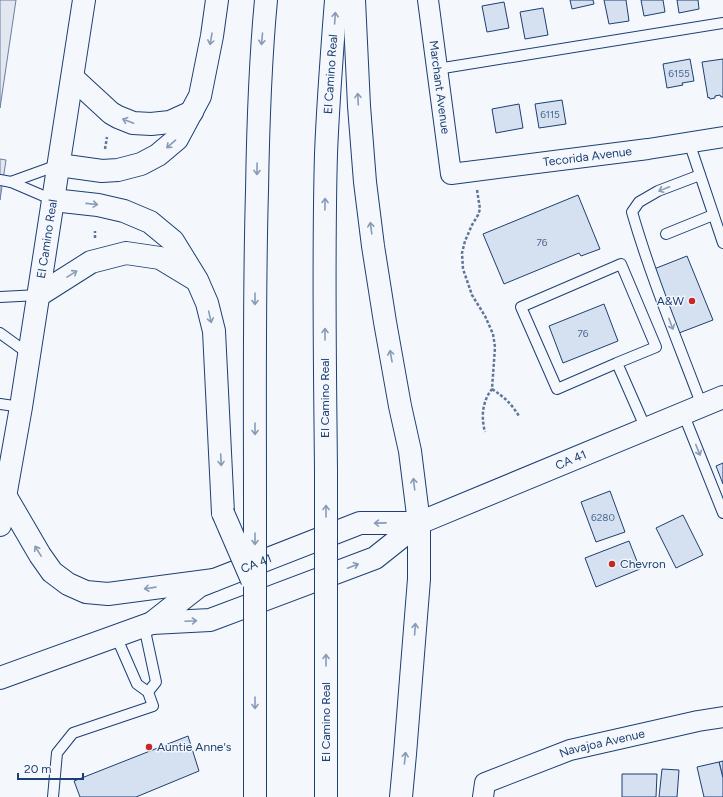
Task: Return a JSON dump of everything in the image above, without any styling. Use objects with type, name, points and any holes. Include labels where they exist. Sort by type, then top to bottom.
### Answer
[{"type":"main road","name":"El Camino Real","points":[[0,525],[2,495],[22,407],[84,0]]},
{"type":"main road","points":[[58,165],[102,171],[118,170],[141,164],[158,155],[177,139],[200,96],[212,36],[217,0]]},
{"type":"main road","points":[[255,797],[255,258],[262,44],[266,0]]},
{"type":"main road","name":"El Camino Real","points":[[326,797],[324,248],[326,160],[336,0]]},
{"type":"main road","points":[[354,0],[359,106],[365,182],[385,322],[400,406],[410,451],[419,523],[419,579],[401,797]]},
{"type":"main road","points":[[72,78],[111,113],[133,124],[170,122],[192,112]]},
{"type":"main road","points":[[53,200],[98,205],[124,211],[150,222],[173,241],[197,280],[207,303],[214,331],[223,514],[255,589]]},
{"type":"main road","points":[[38,294],[91,262],[126,253],[160,258],[197,280]]},
{"type":"main road","name":"CA 41","points":[[0,678],[148,625],[210,620],[375,558],[419,523],[723,397]]},
{"type":"main road","points":[[2,495],[52,572],[68,584],[86,592],[108,594],[217,579]]},
{"type":"main road","name":"CA 41","points":[[148,625],[199,586],[360,524],[419,523]]},
{"type":"street","name":"Marchant Avenue","points":[[428,0],[452,174]]},
{"type":"street","name":"Tecorida Avenue","points":[[452,174],[648,149],[723,137]]},
{"type":"street","name":"Navajoa Avenue","points":[[484,790],[570,750],[698,721],[723,717]]},
{"type":"lane","points":[[437,69],[723,23]]},
{"type":"lane","points":[[689,142],[723,243]]},
{"type":"lane","points":[[11,182],[58,165]]},
{"type":"lane","points":[[700,175],[658,191],[639,202],[632,212],[665,310],[723,513]]},
{"type":"lane","points":[[0,180],[11,182],[53,200]]},
{"type":"lane","points":[[666,234],[713,214]]},
{"type":"lane","points":[[621,264],[656,347],[617,363],[557,389],[521,307],[621,264]]},
{"type":"lane","points":[[0,297],[38,294]]},
{"type":"lane","points":[[0,333],[30,355]]},
{"type":"lane","points":[[617,363],[646,429]]},
{"type":"lane","points":[[0,404],[22,407]]},
{"type":"lane","points":[[148,625],[156,682],[148,692]]},
{"type":"lane","points":[[53,797],[57,753],[73,733],[153,706],[148,692],[137,684],[116,636]]},
{"type":"path","points":[[105,154],[107,137]]},
{"type":"path","points":[[474,171],[480,209],[465,241],[462,253],[463,269],[472,295],[485,316],[493,334],[495,347],[492,389],[488,394],[482,417],[484,432]]},
{"type":"path","points":[[492,389],[506,400],[519,416]]},
{"type":"shaded area","points":[[0,0],[16,0],[0,108]]},
{"type":"shaded area","points":[[0,159],[6,160],[0,200]]},
{"type":"building","points":[[570,0],[593,0],[594,4],[572,9]]},
{"type":"building","points":[[604,0],[626,0],[629,21],[609,24]]},
{"type":"building","points":[[641,0],[663,0],[665,12],[644,16]]},
{"type":"building","points":[[677,0],[698,0],[699,9],[679,13]]},
{"type":"building","points":[[504,2],[509,28],[487,32],[482,6]]},
{"type":"building","points":[[543,8],[548,35],[525,39],[520,12]]},
{"type":"building","points":[[690,59],[694,81],[667,88],[663,64]]},
{"type":"building","points":[[723,59],[723,97],[720,95],[710,99],[709,97],[708,98],[702,62]]},
{"type":"building","points":[[562,100],[566,124],[539,128],[535,104]]},
{"type":"building","points":[[519,104],[523,128],[496,133],[492,109]]},
{"type":"building","points":[[578,195],[600,249],[581,256],[579,253],[504,284],[483,234]]},
{"type":"building","points":[[687,256],[713,320],[679,333],[654,269]]},
{"type":"building","points":[[604,304],[618,341],[563,363],[549,326]]},
{"type":"building","points":[[723,463],[723,484],[716,466]]},
{"type":"building","name":"Chevron","points":[[610,491],[625,532],[596,542],[581,502]]},
{"type":"building","points":[[683,515],[703,555],[676,568],[656,528]]},
{"type":"building","name":"Chevron","points":[[629,541],[640,569],[596,587],[585,558]]},
{"type":"building","points":[[188,736],[199,771],[136,797],[80,797],[74,781]]},
{"type":"building","points":[[723,761],[723,778],[719,762]]},
{"type":"building","points":[[719,762],[723,778],[723,797],[704,797],[697,767]]},
{"type":"building","points":[[662,769],[679,770],[677,797],[659,797]]},
{"type":"building","points":[[622,774],[657,774],[656,797],[622,797]]},
{"type":"place","name":"A&W","points":[[692,301]]},
{"type":"place","name":"Chevron","points":[[612,564]]},
{"type":"place","name":"Auntie Anne's","points":[[149,747]]}]
